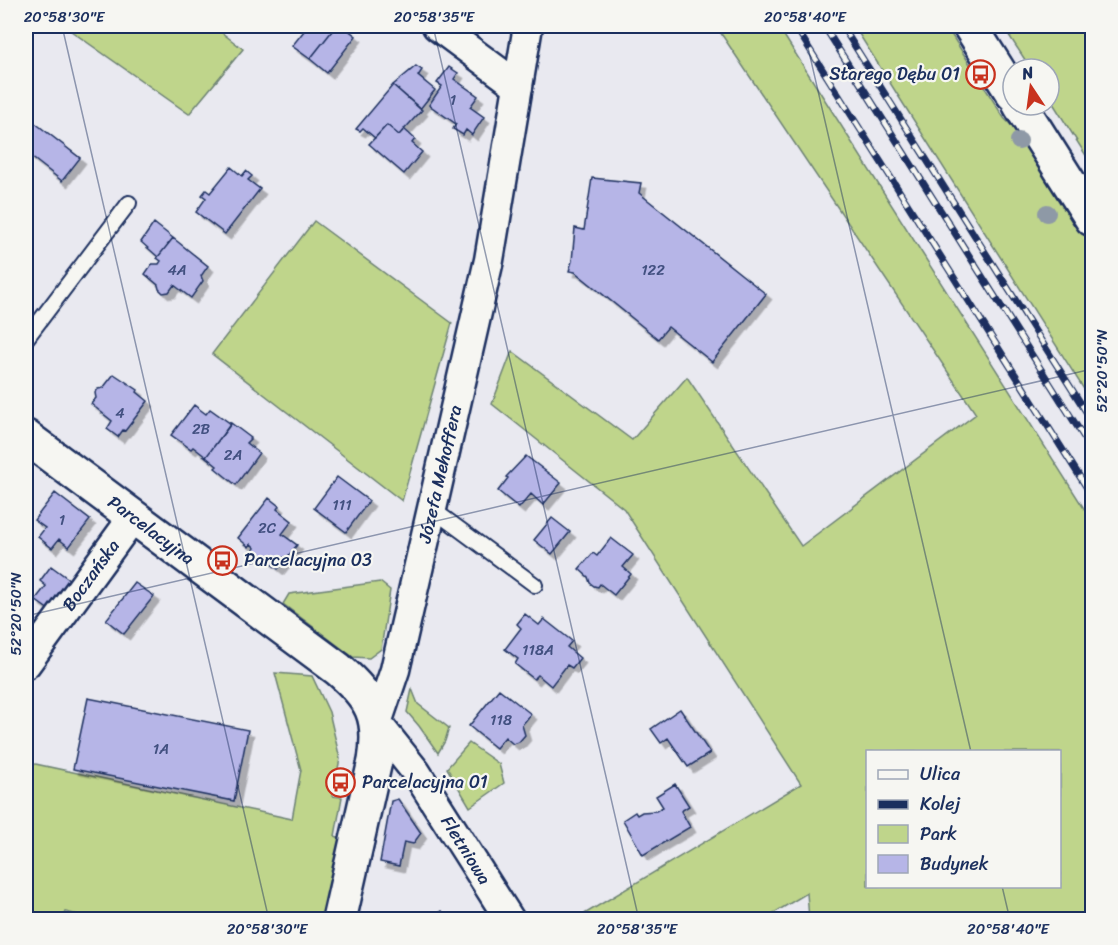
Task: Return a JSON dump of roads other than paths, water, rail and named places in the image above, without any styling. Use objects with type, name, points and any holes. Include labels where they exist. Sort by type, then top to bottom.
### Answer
[{"type":"street","points":[[437,26],[518,86]]},
{"type":"street","name":"Józefa Mehoffera","points":[[339,920],[375,761],[378,739],[377,723],[395,670],[489,260],[528,26]]},
{"type":"street","points":[[970,26],[1001,75]]},
{"type":"street","points":[[1028,117],[1092,219]]},
{"type":"street","name":"Parcelacyjna","points":[[26,437],[350,680],[372,710],[377,723]]},
{"type":"street","name":"Boczańska","points":[[26,664],[134,516]]},
{"type":"street","name":"Fletniowa","points":[[377,723],[417,772],[510,920]]},
{"type":"lane","points":[[26,339],[129,202]]},
{"type":"lane","points":[[432,509],[535,585]]},
{"type":"railway","points":[[795,26],[1092,496]]},
{"type":"railway","points":[[824,26],[1092,450]]},
{"type":"railway","points":[[842,26],[1092,421]]},
{"type":"place","name":"Starego Dębu 01","points":[[981,74]]},
{"type":"place","name":"Parcelacyjna 03","points":[[223,560]]},
{"type":"place","name":"Parcelacyjna 01","points":[[341,782]]}]
